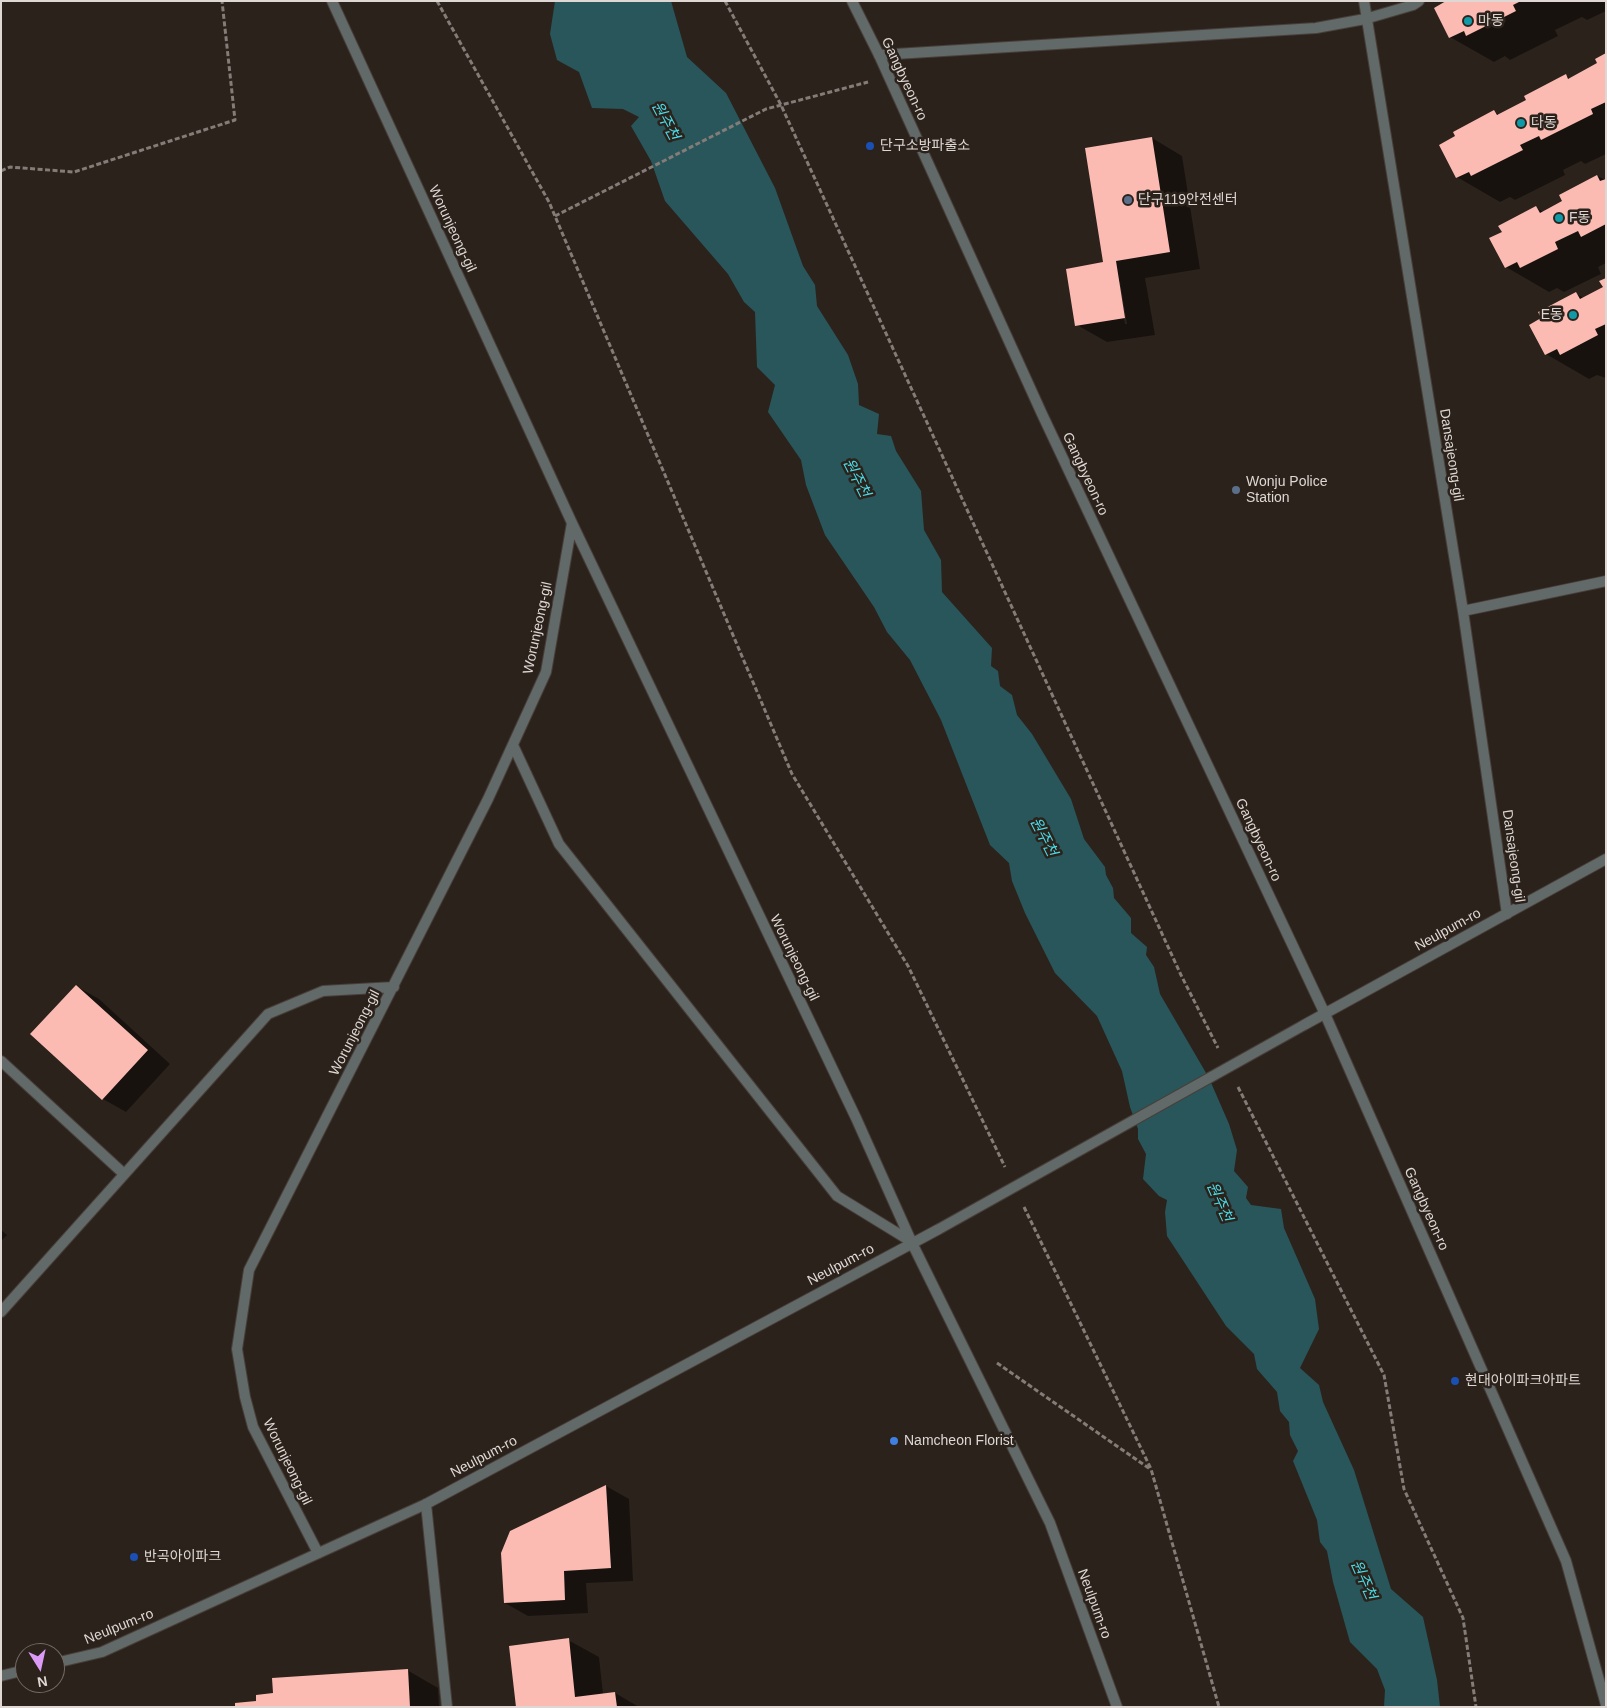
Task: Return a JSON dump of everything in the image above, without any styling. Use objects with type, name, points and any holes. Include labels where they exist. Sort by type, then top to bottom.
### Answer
[{"type":"street","name":"Worunjeong-gil","points":[[332,1],[572,523],[856,1118],[912,1243]]},
{"type":"street","name":"Gangbyeon-ro","points":[[852,1],[879,55],[1042,414],[1325,1014],[1566,1561],[1606,1705]]},
{"type":"street","name":"Dansajeong-gil","points":[[1364,1],[1365,19],[1463,611],[1507,914]]},
{"type":"street","points":[[879,55],[1316,28],[1365,19],[1413,5],[1419,1]]},
{"type":"street","name":"Worunjeong-gil","points":[[318,1553],[253,1427],[245,1397],[237,1349],[249,1270],[488,799],[546,672],[572,523]]},
{"type":"street","points":[[1463,611],[1606,581]]},
{"type":"street","points":[[513,745],[559,844],[837,1196],[912,1243]]},
{"type":"street","name":"Neulpum-ro","points":[[65,1661],[102,1652],[426,1504],[939,1229],[1606,859]]},
{"type":"street","points":[[1,1312],[268,1014],[323,991],[394,987]]},
{"type":"street","points":[[1,1061],[124,1174]]},
{"type":"street","name":"Neulpum-ro","points":[[912,1243],[1050,1523],[1117,1707]]},
{"type":"street","points":[[426,1504],[447,1707]]},
{"type":"street","points":[[1,1676],[15,1672]]},
{"type":"path","points":[[1,172],[10,167],[74,172],[235,120],[222,1]]},
{"type":"path","points":[[436,1],[549,202],[792,774],[908,966],[1008,1172]]},
{"type":"path","points":[[725,1],[781,105],[1181,975],[1222,1055]]},
{"type":"path","points":[[555,216],[766,110],[888,76]]},
{"type":"path","points":[[1235,1082],[1384,1375],[1404,1489],[1463,1618],[1476,1707]]},
{"type":"path","points":[[1021,1200],[1151,1469],[1219,1707]]},
{"type":"path","points":[[991,1359],[1151,1469]]},
{"type":"water","name":"원주천","points":[[555,1],[671,1],[687,57],[726,93],[775,188],[803,266],[815,285],[817,306],[848,355],[858,384],[859,405],[879,414],[877,434],[891,436],[896,451],[921,491],[924,530],[941,560],[942,592],[992,648],[991,666],[998,671],[1000,686],[1012,695],[1017,715],[1032,734],[1071,799],[1084,839],[1105,867],[1106,875],[1113,888],[1114,898],[1131,918],[1131,933],[1147,947],[1146,955],[1154,967],[1160,994],[1209,1078],[1229,1124],[1237,1150],[1234,1171],[1248,1187],[1246,1198],[1251,1205],[1281,1209],[1284,1228],[1315,1299],[1319,1329],[1300,1368],[1319,1385],[1323,1402],[1354,1470],[1391,1589],[1423,1617],[1437,1680],[1440,1707],[1384,1707],[1385,1690],[1377,1669],[1350,1642],[1333,1582],[1327,1551],[1320,1542],[1317,1520],[1293,1461],[1298,1451],[1290,1435],[1289,1422],[1280,1411],[1277,1392],[1257,1369],[1254,1354],[1226,1326],[1167,1236],[1165,1212],[1167,1200],[1159,1196],[1143,1179],[1146,1154],[1138,1139],[1138,1129],[1130,1107],[1122,1071],[1097,1016],[1055,973],[1025,913],[1012,881],[1009,863],[990,845],[941,720],[910,660],[887,632],[874,607],[825,535],[806,485],[801,460],[768,412],[775,385],[757,367],[755,312],[744,302],[728,274],[665,201],[651,161],[631,126],[639,117],[623,109],[592,108],[579,72],[557,60],[550,34]]},
{"type":"building","name":"마동","points":[[1446,1],[1521,1],[1513,5],[1516,11],[1466,36],[1464,31],[1449,38],[1434,8]]},
{"type":"building","name":"다동","points":[[1606,53],[1606,102],[1591,109],[1593,114],[1541,140],[1539,136],[1520,145],[1523,150],[1471,176],[1469,172],[1456,178],[1439,145],[1455,136],[1453,132],[1494,110],[1497,115],[1526,100],[1524,96],[1566,74],[1568,79],[1597,63],[1595,59]]},
{"type":"building","name":"단구119안전센터","points":[[1152,137],[1170,252],[1116,261],[1125,318],[1075,326],[1066,269],[1103,262],[1085,148]]},
{"type":"building","name":"F동","points":[[1597,175],[1600,181],[1606,179],[1606,224],[1581,237],[1578,231],[1555,242],[1558,249],[1520,268],[1517,262],[1505,268],[1489,238],[1502,232],[1498,226],[1536,206],[1540,213],[1562,201],[1559,195]]},
{"type":"building","name":"E동","points":[[1606,278],[1606,324],[1595,329],[1598,335],[1560,355],[1557,349],[1545,355],[1529,325],[1541,318],[1538,312],[1576,292],[1580,299],[1603,287],[1599,281]]},
{"type":"building","points":[[76,985],[148,1050],[102,1100],[30,1034]]},
{"type":"building","points":[[606,1485],[611,1568],[564,1571],[565,1600],[504,1603],[501,1553],[510,1531]]},
{"type":"building","points":[[569,1638],[575,1697],[615,1692],[617,1707],[516,1707],[509,1646]]},
{"type":"building","points":[[408,1669],[410,1707],[235,1707],[235,1703],[256,1701],[256,1695],[273,1693],[272,1678]]},
{"type":"place","name":"마동","points":[[1468,21]]},
{"type":"place","name":"다동","points":[[1521,123]]},
{"type":"place","name":"단구소방파출소","points":[[870,146]]},
{"type":"place","name":"단구119안전센터","points":[[1128,200]]},
{"type":"place","name":"F동","points":[[1559,218]]},
{"type":"place","name":"E동","points":[[1573,315]]},
{"type":"place","name":"Wonju Police Station","points":[[1236,490]]},
{"type":"place","name":"현대아이파크아파트","points":[[1455,1381]]},
{"type":"place","name":"Namcheon Florist","points":[[894,1441]]},
{"type":"place","name":"반곡아이파크","points":[[134,1557]]}]
